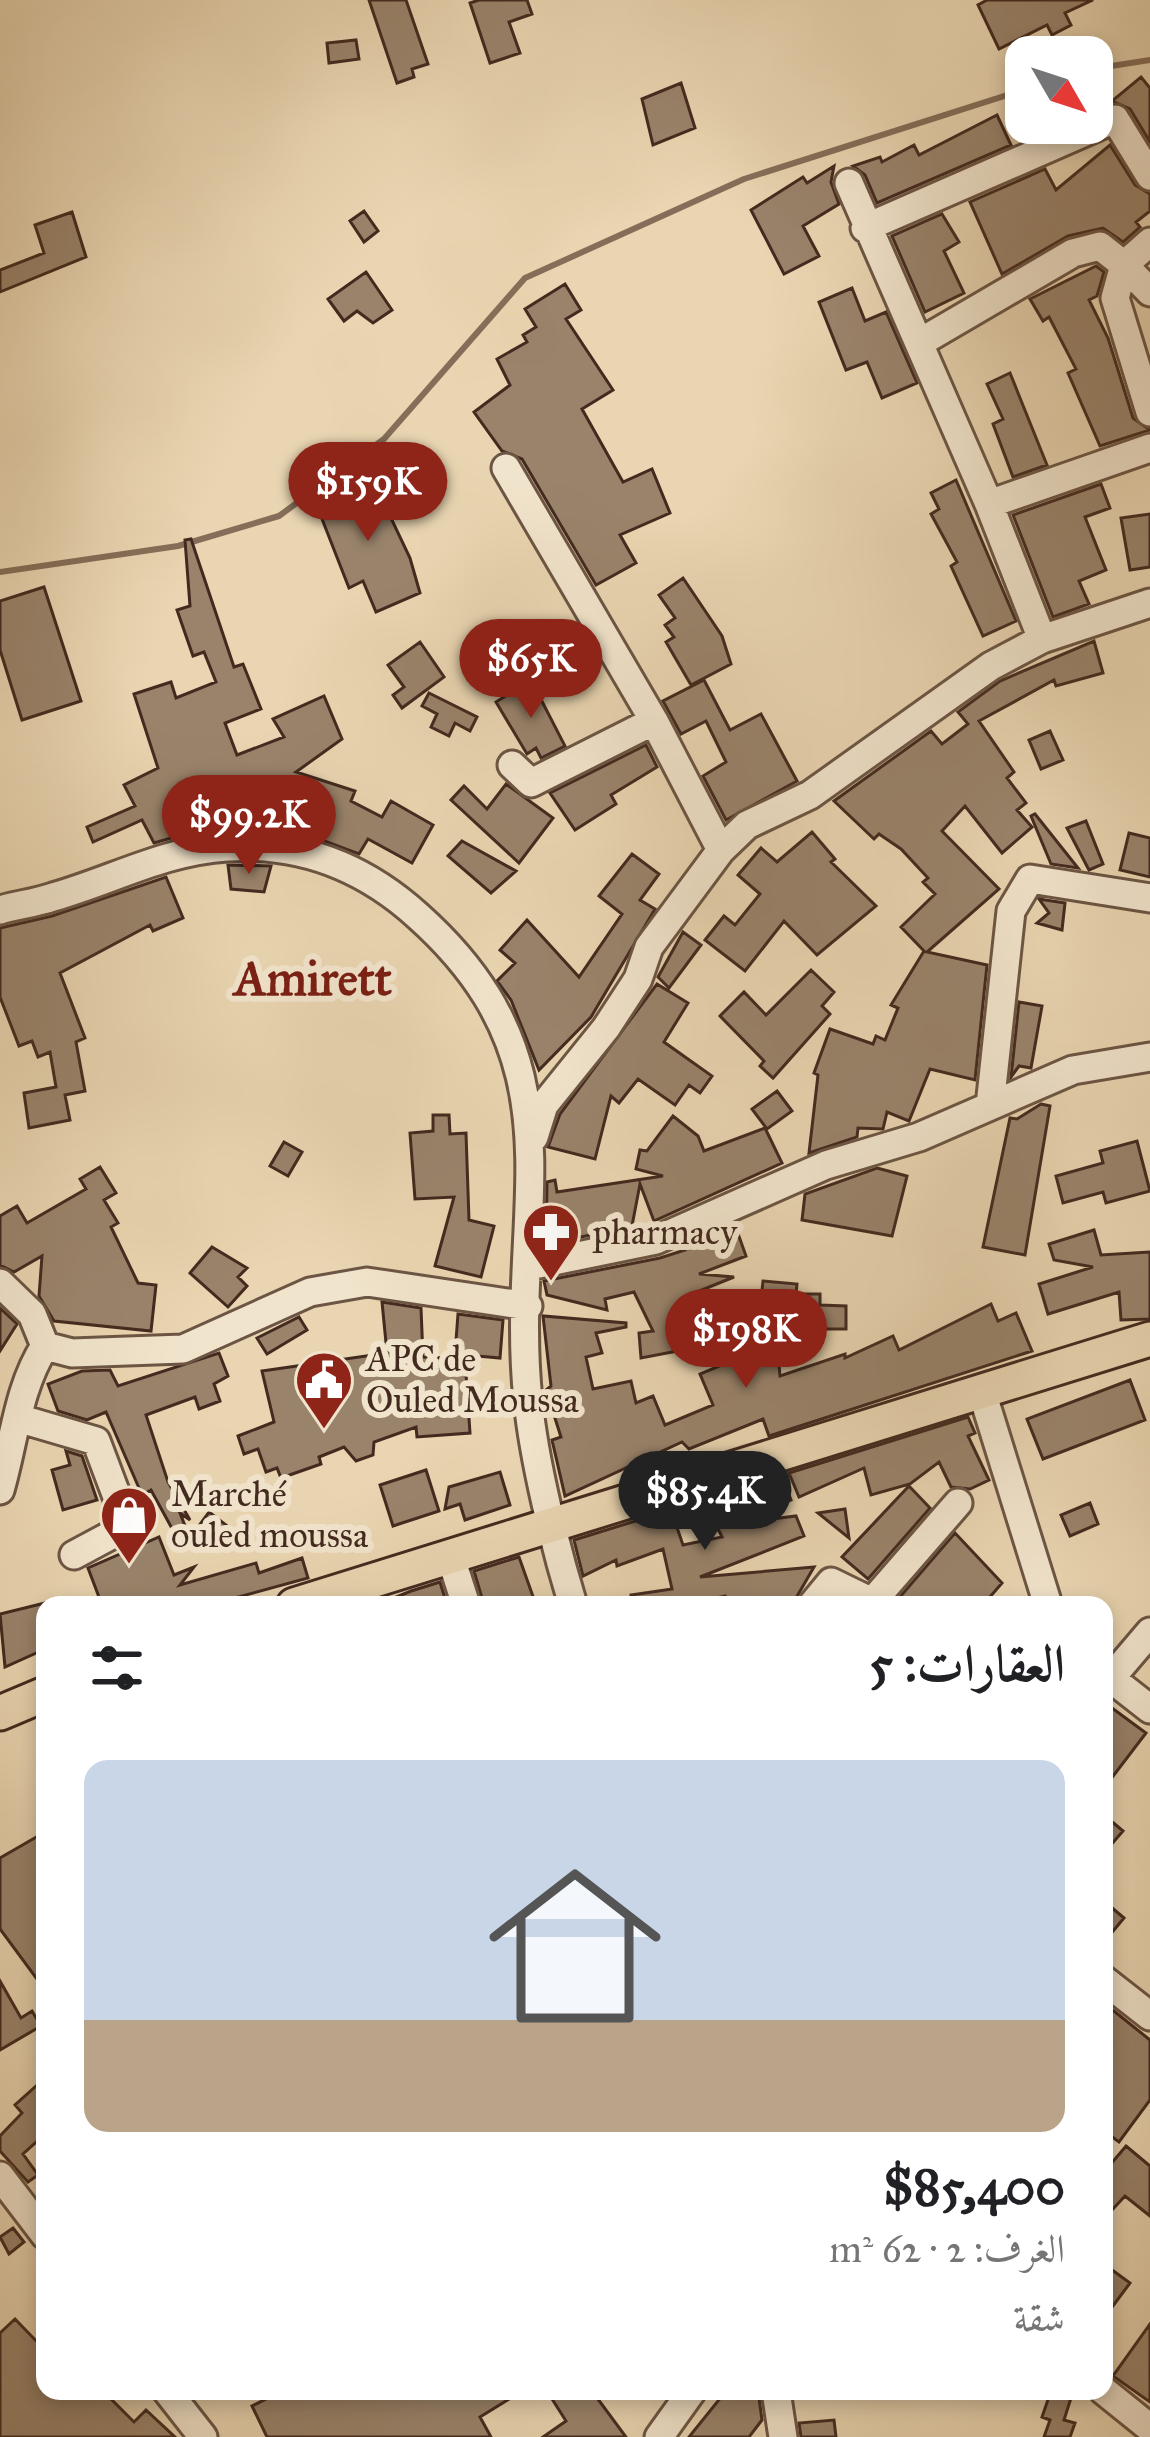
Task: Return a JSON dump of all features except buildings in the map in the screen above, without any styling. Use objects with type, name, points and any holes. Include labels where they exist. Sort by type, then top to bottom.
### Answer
[{"type":"main road","points":[[323,1596],[1150,1340]]},
{"type":"main road","points":[[1,1710],[36,1697]]},
{"type":"street","points":[[865,228],[1115,119],[1150,176]]},
{"type":"street","points":[[849,183],[989,504],[1042,639]]},
{"type":"street","points":[[1150,242],[1124,265],[1114,298],[1150,412]]},
{"type":"street","points":[[919,344],[1072,253],[1100,246],[1150,292]]},
{"type":"street","points":[[989,504],[1150,448]]},
{"type":"street","points":[[506,468],[654,722],[721,850]]},
{"type":"street","points":[[531,1147],[544,1105],[607,1028],[638,979],[649,947],[721,850],[747,826],[810,795],[991,666],[1042,639],[1145,610]]},
{"type":"street","points":[[512,765],[531,783],[654,722]]},
{"type":"street","points":[[0,910],[54,897],[160,856],[280,845],[324,857],[377,882],[452,946],[484,984],[518,1055],[531,1147],[528,1401],[571,1596]]},
{"type":"street","points":[[990,1106],[1011,911],[1030,878],[1150,898]]},
{"type":"street","points":[[530,1266],[656,1240],[826,1165],[919,1137],[1073,1070],[1150,1058]]},
{"type":"street","points":[[45,1346],[72,1354],[183,1349],[310,1292],[368,1282],[528,1306]]},
{"type":"street","points":[[0,1283],[32,1314],[45,1346]]},
{"type":"street","points":[[0,1490],[21,1419],[26,1374],[45,1346]]},
{"type":"street","points":[[981,1389],[1045,1596]]},
{"type":"street","points":[[21,1419],[96,1441],[128,1526],[74,1555]]},
{"type":"street","points":[[877,1596],[958,1503]]},
{"type":"street","points":[[450,1556],[463,1596]]},
{"type":"street","points":[[819,1596],[831,1582],[860,1596]]},
{"type":"street","points":[[1113,1672],[1150,1632]]},
{"type":"street","points":[[1113,1684],[1150,1709]]},
{"type":"street","points":[[1113,1987],[1150,2017]]},
{"type":"street","points":[[0,2176],[36,2222]]},
{"type":"street","points":[[1113,2398],[1150,2428]]},
{"type":"street","points":[[174,2400],[203,2437]]},
{"type":"street","points":[[659,2437],[686,2400]]},
{"type":"street","points":[[777,2400],[783,2437]]},
{"type":"waterway","points":[[1113,66],[1150,60]]},
{"type":"waterway","points":[[0,572],[178,546],[279,516],[384,439],[525,278],[744,179],[1005,96]]},
{"type":"place","name":"pharmacy","points":[[551,1283]]},
{"type":"place","name":"APC de Ouled Moussa","points":[[324,1431]]},
{"type":"place","name":"Marché ouled moussa","points":[[129,1566]]},
{"type":"district","name":"Amirett","points":[[313,978]]}]
